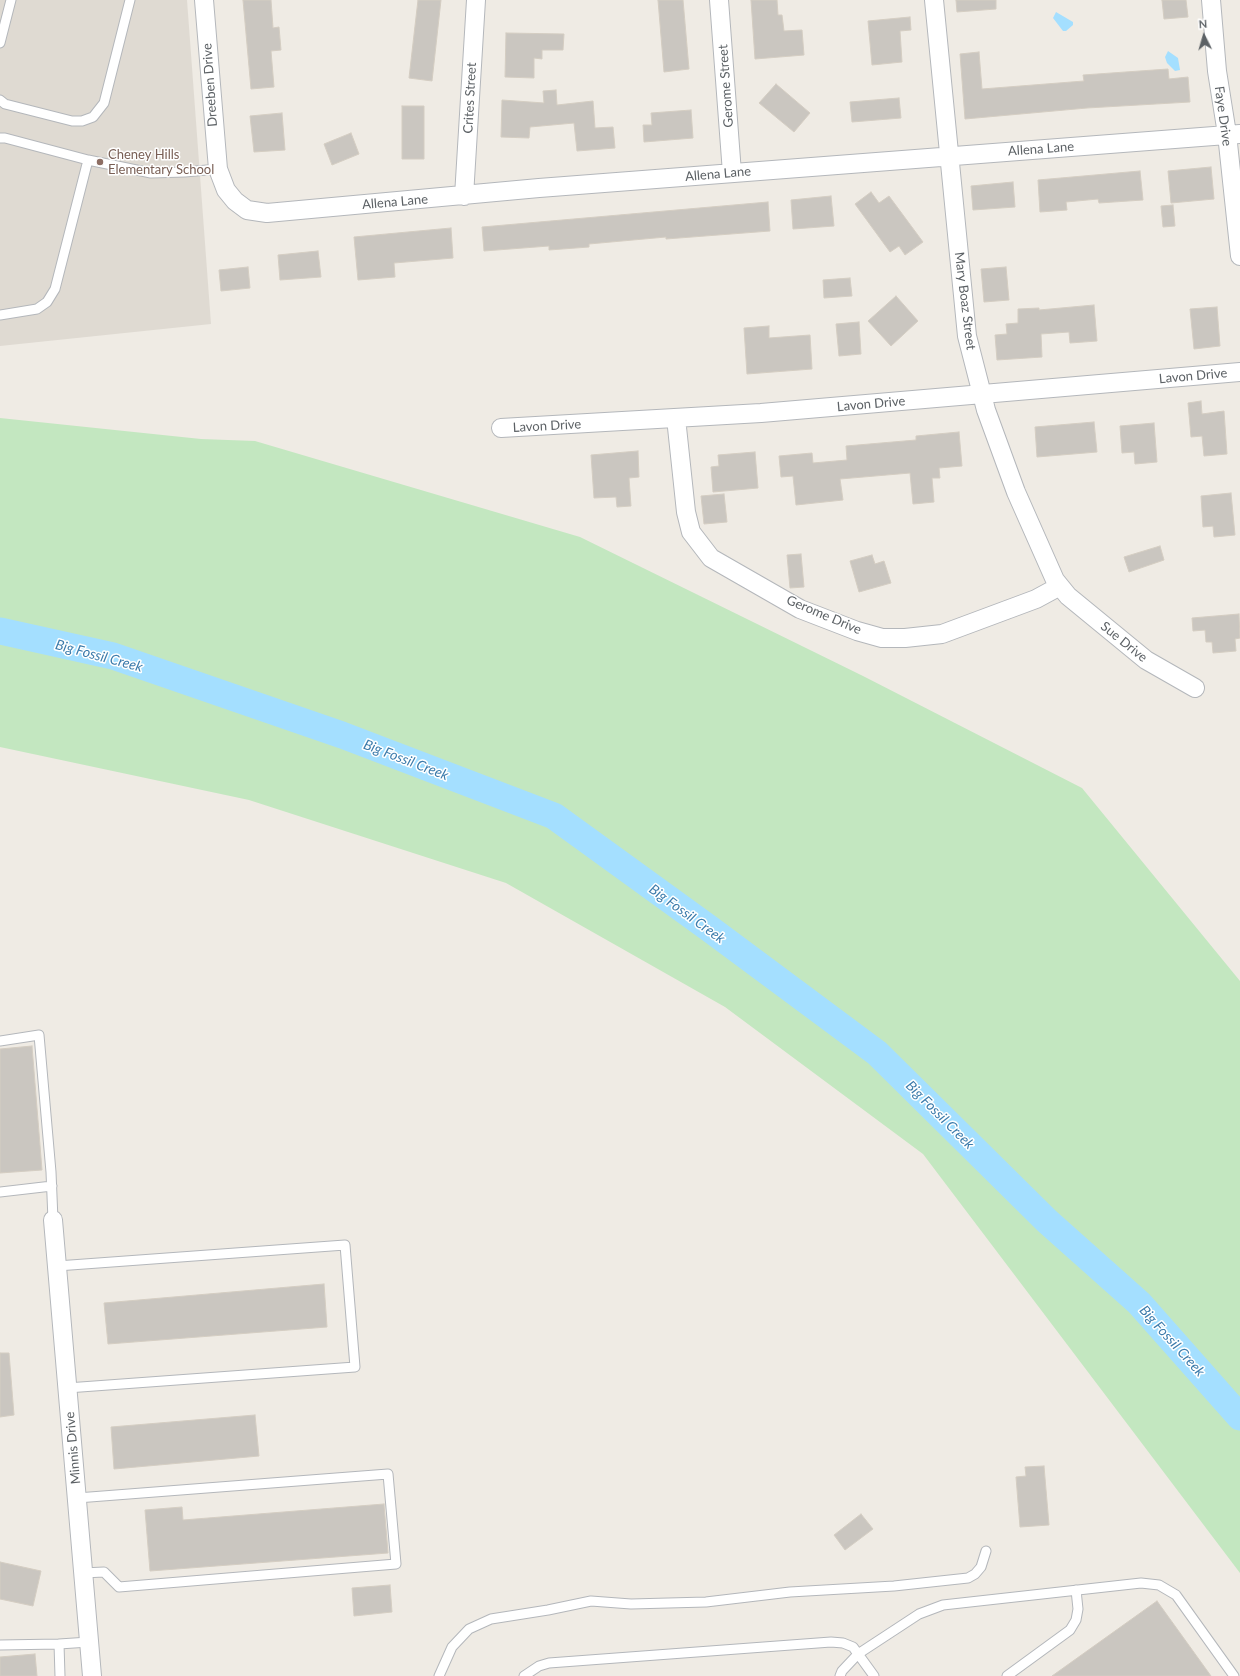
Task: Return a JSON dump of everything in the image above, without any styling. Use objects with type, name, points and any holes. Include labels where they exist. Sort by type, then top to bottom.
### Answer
[{"type":"street","name":"Dreeben Drive","points":[[204,0],[218,169]]},
{"type":"street","name":"Crites Street","points":[[464,196],[476,0]]},
{"type":"street","name":"Gerome Street","points":[[719,0],[732,173]]},
{"type":"street","name":"Mary Boaz Street","points":[[934,0],[967,336],[986,410],[1016,492],[1055,580],[1060,586]]},
{"type":"street","name":"Faye Drive","points":[[1211,0],[1217,71],[1233,134],[1240,256]]},
{"type":"street","name":"Allena Lane","points":[[218,169],[226,190],[235,202],[247,210],[267,213],[732,173],[1233,134]]},
{"type":"street","name":"Lavon Drive","points":[[501,428],[761,414],[1240,372]]},
{"type":"street","name":"Gerome Drive","points":[[676,418],[686,512],[691,532],[711,558],[800,608],[857,631],[882,638],[905,638],[942,634],[1036,599],[1060,586]]},
{"type":"street","name":"Sue Drive","points":[[1060,586],[1068,596],[1146,660],[1195,688]]},
{"type":"street","name":"Minnis Drive","points":[[53,1220],[92,1676]]},
{"type":"lane","points":[[0,43],[11,0]]},
{"type":"lane","points":[[0,100],[5,104],[72,121],[82,121],[93,117],[104,103],[130,0]]},
{"type":"lane","points":[[0,138],[6,138],[88,160],[151,173],[218,169]]},
{"type":"lane","points":[[0,315],[37,309],[47,302],[55,289],[88,160]]},
{"type":"lane","points":[[0,1041],[40,1035],[52,1186],[53,1220]]},
{"type":"lane","points":[[0,1192],[52,1186]]},
{"type":"lane","points":[[57,1266],[345,1245],[355,1367],[67,1388]]},
{"type":"lane","points":[[77,1498],[388,1474],[396,1564],[119,1587],[104,1572],[83,1573]]},
{"type":"lane","points":[[439,1676],[452,1647],[469,1629],[491,1619],[548,1610],[591,1601],[631,1604],[706,1602],[790,1592],[894,1586],[968,1578],[975,1574],[981,1567],[986,1551]]},
{"type":"lane","points":[[840,1676],[842,1671],[858,1654],[918,1614],[943,1605],[1141,1583],[1159,1585],[1176,1595],[1234,1676]]},
{"type":"lane","points":[[1007,1676],[1070,1630],[1076,1620],[1078,1608],[1076,1590]]},
{"type":"lane","points":[[0,1645],[89,1642]]},
{"type":"lane","points":[[524,1676],[539,1666],[549,1663],[831,1642],[853,1647],[874,1676]]},
{"type":"lane","points":[[59,1644],[60,1676]]},
{"type":"shaded area","name":"Cheney Hills Elementary School","points":[[0,0],[187,0],[211,324],[0,346]]},
{"type":"green space","points":[[0,418],[201,439],[255,441],[580,537],[863,676],[1082,788],[1240,981],[1240,1573],[923,1154],[725,1007],[506,883],[249,800],[0,747]]},
{"type":"water","points":[[1056,12],[1073,22],[1073,25],[1066,31],[1063,31],[1053,18]]},
{"type":"water","points":[[1168,51],[1178,58],[1180,70],[1175,71],[1167,63],[1165,57]]},
{"type":"building","points":[[243,0],[271,0],[273,28],[279,27],[281,50],[271,51],[274,87],[251,89]]},
{"type":"building","points":[[418,0],[441,0],[432,81],[409,78]]},
{"type":"building","points":[[658,0],[683,0],[689,69],[664,72]]},
{"type":"building","points":[[751,0],[777,0],[778,15],[782,15],[784,31],[802,30],[804,55],[755,59]]},
{"type":"building","points":[[956,0],[996,0],[996,9],[957,12]]},
{"type":"building","points":[[1162,0],[1186,0],[1188,17],[1164,19]]},
{"type":"building","points":[[910,17],[911,30],[900,31],[902,62],[872,65],[868,21]]},
{"type":"building","points":[[506,33],[564,34],[563,50],[542,50],[542,59],[534,58],[534,78],[505,77]]},
{"type":"building","points":[[979,52],[982,89],[1084,81],[1083,75],[1168,69],[1169,79],[1188,77],[1190,102],[1087,108],[965,119],[960,54]]},
{"type":"building","points":[[776,84],[810,113],[794,132],[759,103]]},
{"type":"building","points":[[556,90],[557,105],[593,101],[595,128],[613,127],[615,148],[577,151],[574,123],[530,127],[529,138],[501,137],[502,100],[544,103],[543,91]]},
{"type":"building","points":[[899,98],[901,118],[852,122],[850,102]]},
{"type":"building","points":[[402,106],[424,106],[424,159],[402,159]]},
{"type":"building","points":[[691,110],[693,138],[644,142],[643,125],[652,125],[651,113]]},
{"type":"building","points":[[282,113],[285,150],[254,152],[250,116]]},
{"type":"building","points":[[351,133],[359,154],[332,165],[324,144]]},
{"type":"building","points":[[1211,167],[1214,199],[1171,203],[1168,171]]},
{"type":"building","points":[[1140,171],[1143,200],[1099,203],[1098,199],[1066,202],[1067,210],[1040,212],[1038,180]]},
{"type":"building","points":[[1013,182],[1015,207],[973,210],[971,186]]},
{"type":"building","points":[[871,192],[879,203],[889,196],[923,242],[905,255],[899,246],[890,252],[855,204]]},
{"type":"building","points":[[831,196],[834,226],[793,229],[791,200]]},
{"type":"building","points":[[768,202],[770,231],[666,239],[666,237],[589,244],[589,247],[549,250],[549,246],[484,251],[482,227]]},
{"type":"building","points":[[1173,205],[1175,226],[1163,227],[1161,206]]},
{"type":"building","points":[[451,228],[453,258],[394,263],[395,277],[358,280],[354,237]]},
{"type":"building","points":[[318,251],[321,277],[280,280],[278,255]]},
{"type":"building","points":[[248,267],[250,288],[221,291],[219,270]]},
{"type":"building","points":[[1006,267],[1009,300],[984,302],[981,269]]},
{"type":"building","points":[[850,278],[852,296],[824,298],[823,280]]},
{"type":"building","points":[[896,296],[918,321],[891,346],[868,321]]},
{"type":"building","points":[[1094,305],[1097,341],[1070,343],[1069,332],[1041,334],[1042,357],[997,360],[995,335],[1007,334],[1006,324],[1018,323],[1018,309],[1039,308],[1039,310]]},
{"type":"building","points":[[1217,307],[1220,346],[1194,349],[1190,309]]},
{"type":"building","points":[[859,322],[861,354],[839,356],[836,324]]},
{"type":"building","points":[[769,326],[769,338],[810,335],[812,369],[747,374],[744,328]]},
{"type":"building","points":[[1201,401],[1202,414],[1224,411],[1227,454],[1204,456],[1202,436],[1191,437],[1188,403]]},
{"type":"building","points":[[1094,422],[1097,452],[1037,457],[1035,427]]},
{"type":"building","points":[[1154,423],[1157,462],[1135,464],[1134,452],[1122,453],[1120,426]]},
{"type":"building","points":[[959,432],[962,466],[939,468],[940,478],[932,478],[934,502],[913,504],[910,473],[840,479],[843,500],[796,505],[793,476],[781,477],[779,456],[812,453],[813,463],[847,460],[846,446],[916,440],[916,436]]},
{"type":"building","points":[[638,451],[639,477],[629,478],[631,506],[617,507],[616,497],[594,498],[591,455]]},
{"type":"building","points":[[755,452],[758,488],[713,492],[711,467],[719,466],[718,455]]},
{"type":"building","points":[[1231,493],[1235,535],[1214,537],[1213,526],[1203,527],[1201,496]]},
{"type":"building","points":[[724,494],[727,522],[704,524],[701,496]]},
{"type":"building","points":[[1160,546],[1164,560],[1129,572],[1124,557]]},
{"type":"building","points":[[801,554],[804,587],[790,588],[787,555]]},
{"type":"building","points":[[872,555],[875,564],[884,561],[891,583],[859,592],[850,561]]},
{"type":"building","points":[[1239,614],[1240,638],[1235,639],[1236,651],[1213,653],[1212,642],[1206,642],[1205,630],[1193,631],[1192,618]]},
{"type":"building","points":[[32,1046],[42,1170],[0,1173],[0,1049]]},
{"type":"building","points":[[324,1284],[327,1327],[108,1344],[104,1303]]},
{"type":"building","points":[[0,1353],[9,1353],[14,1415],[0,1417]]},
{"type":"building","points":[[255,1415],[259,1456],[114,1469],[111,1427]]},
{"type":"building","points":[[1044,1466],[1049,1525],[1020,1527],[1016,1477],[1026,1476],[1025,1467]]},
{"type":"building","points":[[384,1504],[388,1553],[150,1571],[145,1510],[182,1507],[183,1520]]},
{"type":"building","points":[[861,1514],[873,1529],[845,1550],[834,1535]]},
{"type":"building","points":[[0,1562],[41,1571],[33,1606],[0,1599]]},
{"type":"building","points":[[390,1585],[392,1612],[354,1616],[352,1588]]},
{"type":"building","points":[[1157,1601],[1211,1676],[1052,1676]]},
{"type":"building","points":[[35,1654],[37,1676],[0,1676],[0,1657]]},
{"type":"waterway","name":"Big Fossil Creek","points":[[0,631],[113,656],[342,735],[554,816],[877,1053],[1047,1221],[1139,1303],[1240,1417]]},
{"type":"place","name":"Cheney Hills Elementary School","points":[[100,162]]}]
